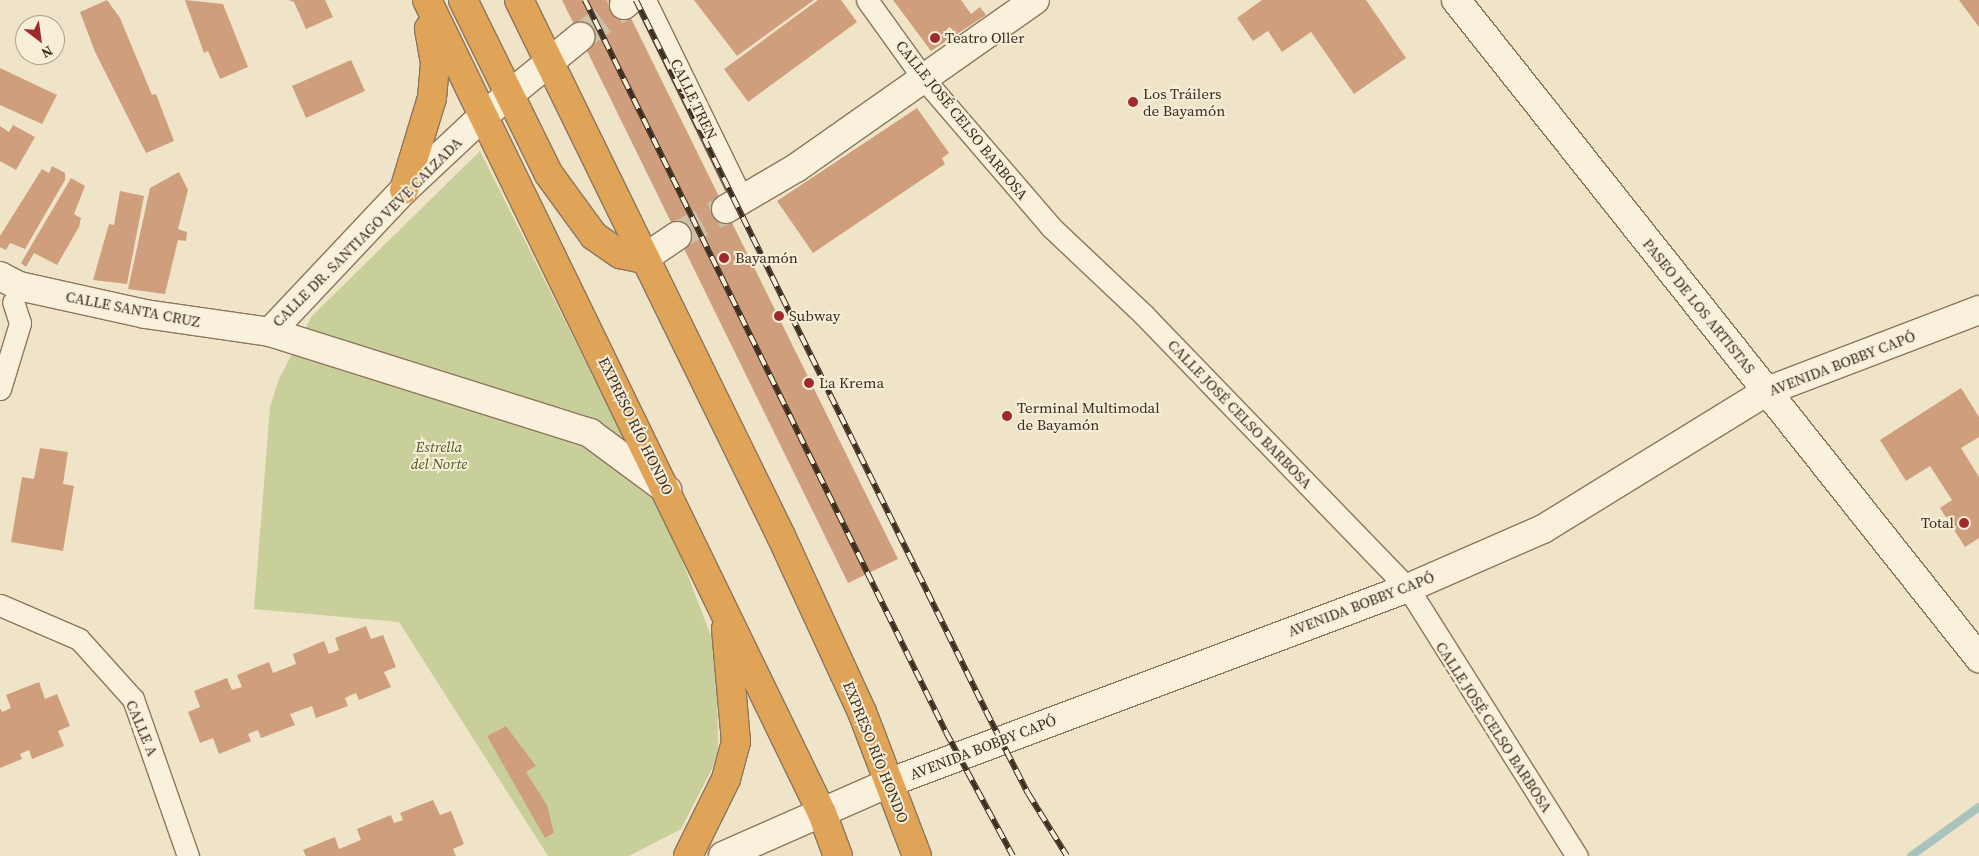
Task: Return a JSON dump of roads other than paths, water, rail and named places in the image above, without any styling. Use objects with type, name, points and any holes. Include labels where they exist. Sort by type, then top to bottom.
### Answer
[{"type":"highway","name":"EXPRESO RÍO HONDO","points":[[425,0],[667,490],[822,813],[838,856]]},
{"type":"highway","points":[[404,190],[432,98],[435,63],[425,0]]},
{"type":"highway","points":[[463,0],[548,174],[594,236],[620,254],[643,259]]},
{"type":"highway","name":"EXPRESO RÍO HONDO","points":[[519,0],[643,259],[781,536],[891,782],[917,856]]},
{"type":"highway","points":[[688,856],[726,779],[736,742],[725,612]]},
{"type":"highway","points":[[891,782],[928,856]]},
{"type":"street","name":"CALLE JOSÉ CELSO BARBOSA","points":[[866,0],[923,78],[1051,227],[1144,315],[1408,588],[1577,856]]},
{"type":"street","points":[[734,204],[796,168],[1035,0]]},
{"type":"street","name":"PASEO DE LOS ARTISTAS","points":[[1456,0],[1979,658]]},
{"type":"street","name":"CALLE TREN","points":[[633,2],[734,204]]},
{"type":"street","name":"CALLE DR. SANTIAGO VEVE CALZADA","points":[[270,332],[404,190],[482,117],[509,96],[549,60],[580,37]]},
{"type":"street","points":[[643,259],[677,236]]},
{"type":"street","points":[[0,389],[20,323],[8,295]]},
{"type":"street","name":"CALLE SANTA CRUZ","points":[[8,295],[270,332],[590,433],[667,490]]},
{"type":"street","name":"AVENIDA BOBBY CAPÓ","points":[[723,856],[891,782],[1408,588],[1543,529],[1767,391],[1979,310]]},
{"type":"street","name":"CALLE A","points":[[0,605],[79,639],[133,699],[188,856]]},
{"type":"waterway","points":[[1911,856],[1979,807]]},
{"type":"tunnel","points":[[580,37],[624,5]]},
{"type":"tunnel","points":[[677,236],[726,209]]},
{"type":"railway","points":[[585,0],[946,732],[1013,856]]},
{"type":"railway","points":[[636,0],[986,711],[1028,793],[1067,856]]},
{"type":"place","name":"Teatro Oller","points":[[935,38]]},
{"type":"place","name":"Los Tráilers de Bayamón","points":[[1133,102]]},
{"type":"place","name":"Bayamón","points":[[724,258]]},
{"type":"place","name":"Subway","points":[[779,316]]},
{"type":"place","name":"La Krema","points":[[809,383]]},
{"type":"place","name":"Terminal Multimodal de Bayamón","points":[[1007,416]]},
{"type":"place","name":"Total","points":[[1964,523]]},
{"type":"park label","name":"Estrella del Norte","points":[[439,454]]}]
